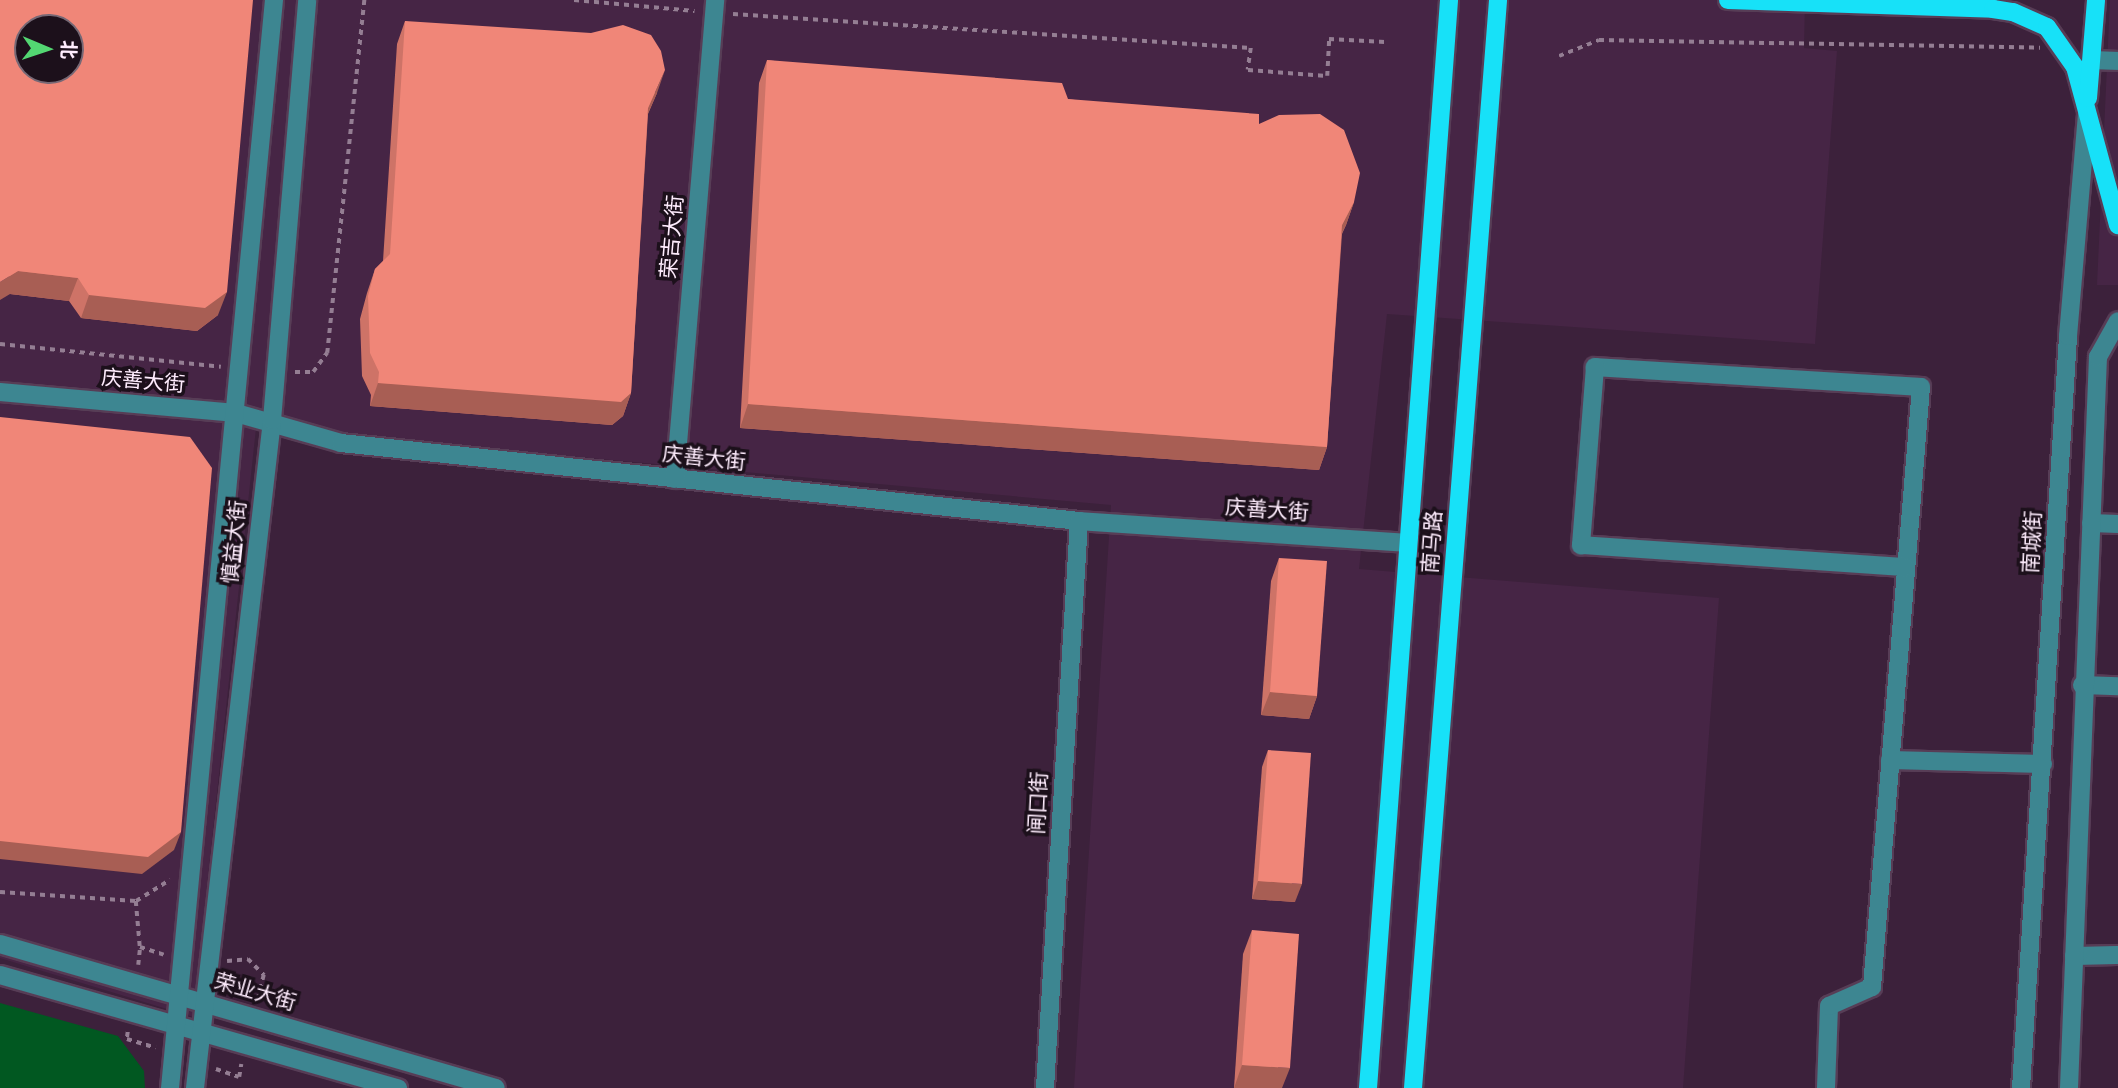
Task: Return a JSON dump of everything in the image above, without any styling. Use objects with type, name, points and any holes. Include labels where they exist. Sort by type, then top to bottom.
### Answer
[{"type":"main road","name":"南马路","points":[[1368,1088],[1449,0]]},
{"type":"main road","name":"南马路","points":[[1413,1088],[1498,0]]},
{"type":"main road","points":[[1728,0],[2013,12],[2047,27],[2069,53],[2088,104],[2104,184],[2118,225]]},
{"type":"main road","name":"南城街","points":[[2088,104],[2096,0]]},
{"type":"street","name":"慎益大街","points":[[170,1088],[176,994],[236,413],[274,0]]},
{"type":"street","name":"慎益大街","points":[[195,1088],[272,420],[307,0]]},
{"type":"street","name":"荣吉大街","points":[[675,479],[715,6]]},
{"type":"street","points":[[2093,60],[2118,61]]},
{"type":"street","name":"南城街","points":[[2021,1088],[2068,336],[2088,104]]},
{"type":"street","points":[[2069,1088],[2082,685],[2098,357],[2118,321]]},
{"type":"street","points":[[1826,1088],[1829,1006],[1872,987],[1921,387],[1595,367],[1581,545],[1905,567]]},
{"type":"street","name":"庆善大街","points":[[0,392],[236,413],[272,420],[341,443],[675,479],[1079,521],[1407,543]]},
{"type":"street","name":"闸口街","points":[[1045,1088],[1079,521]]},
{"type":"street","points":[[2091,523],[2118,524]]},
{"type":"street","points":[[2082,685],[2118,686]]},
{"type":"street","points":[[1890,760],[2043,764]]},
{"type":"street","name":"荣业大街","points":[[0,944],[496,1088]]},
{"type":"street","points":[[2074,956],[2118,955]]},
{"type":"street","points":[[0,975],[174,1022],[398,1088]]},
{"type":"path","points":[[275,371],[313,372],[327,353],[365,0]]},
{"type":"path","points":[[574,0],[715,6],[1251,48],[1248,70],[1327,76],[1329,39],[1385,42]]},
{"type":"path","points":[[1559,56],[1599,40],[2028,47],[2069,53]]},
{"type":"path","points":[[0,344],[240,369]]},
{"type":"path","points":[[0,892],[136,901],[190,869]]},
{"type":"shaded area","points":[[0,0],[1805,0],[1804,48],[1837,51],[1815,344],[1387,314],[1359,569],[1719,598],[1683,1088],[1074,1088],[1111,505],[256,428],[193,1017],[0,958]]},
{"type":"shaded area","points":[[2110,0],[2118,0],[2118,285],[2097,285]]},
{"type":"green space","points":[[0,1003],[118,1036],[144,1071],[145,1088],[0,1088]]},
{"type":"building","points":[[0,0],[253,0],[227,292],[205,308],[89,295],[78,278],[18,271],[0,282]]},
{"type":"building","points":[[405,21],[591,33],[623,25],[651,35],[661,51],[665,70],[648,108],[631,393],[621,402],[378,383],[379,372],[370,353],[368,296],[375,269],[390,254]]},
{"type":"building","points":[[767,60],[1062,83],[1068,99],[1259,114],[1259,124],[1279,115],[1320,114],[1344,130],[1360,173],[1354,202],[1342,225],[1327,447],[748,404]]},
{"type":"building","points":[[0,417],[190,437],[212,468],[181,832],[148,857],[0,841]]},
{"type":"building","points":[[1279,558],[1327,561],[1317,696],[1270,692]]},
{"type":"building","points":[[1268,750],[1311,753],[1302,884],[1258,881]]},
{"type":"building","points":[[1252,930],[1299,934],[1290,1068],[1242,1065]]}]
